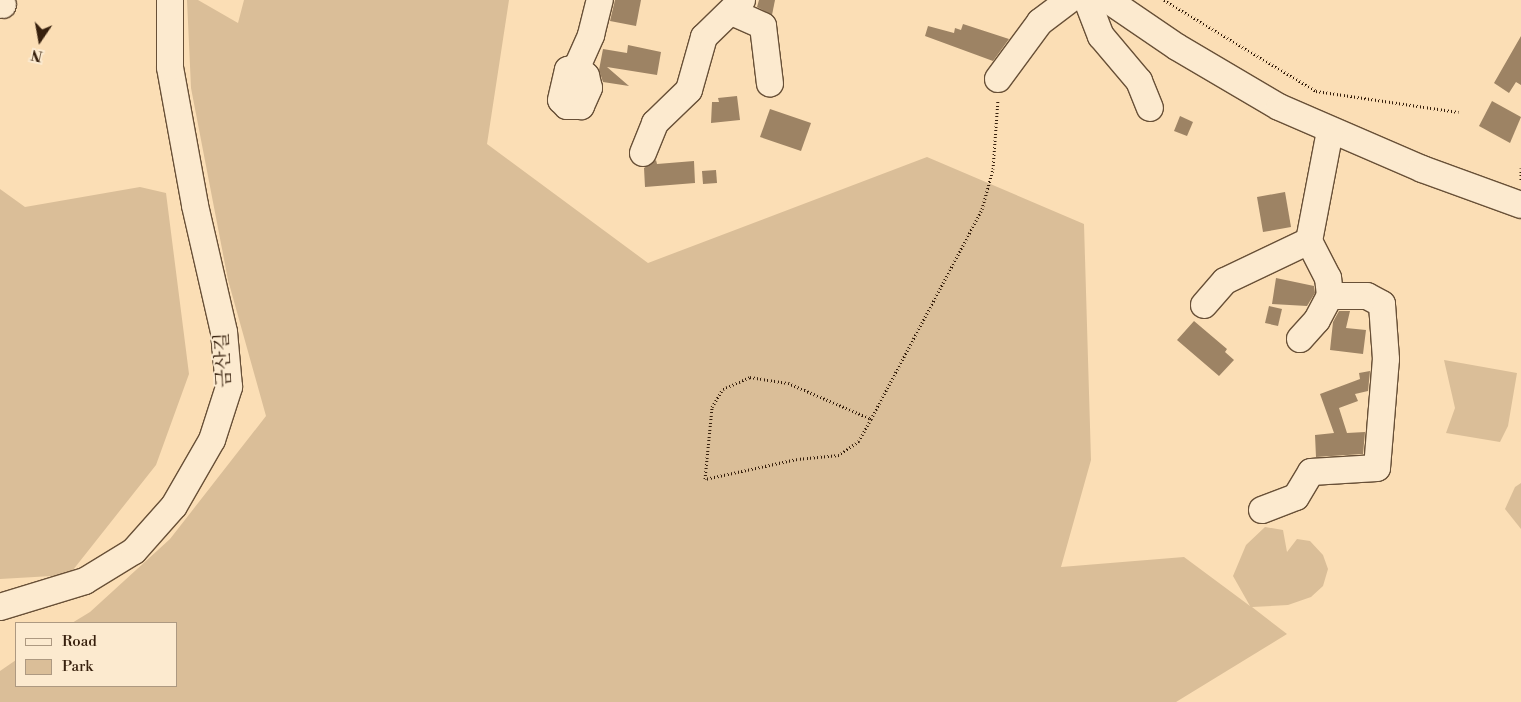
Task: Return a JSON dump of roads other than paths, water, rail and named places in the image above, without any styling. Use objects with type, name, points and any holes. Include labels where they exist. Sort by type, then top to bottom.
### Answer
[{"type":"street","name":"금산길","points":[[0,607],[84,581],[134,551],[174,506],[212,440],[229,387],[224,332],[195,205],[170,67],[170,0]]},
{"type":"street","points":[[577,67],[591,35],[600,0]]},
{"type":"street","points":[[998,79],[1040,22],[1069,0]]},
{"type":"street","points":[[1088,0],[1101,36],[1140,81],[1150,108]]},
{"type":"street","points":[[1108,0],[1177,47],[1279,107],[1422,170],[1521,205]]},
{"type":"street","points":[[643,153],[655,123],[689,90],[704,37],[737,6],[763,26],[770,84]]},
{"type":"street","points":[[1300,340],[1317,320],[1330,296],[1328,278],[1309,241],[1330,131]]},
{"type":"street","points":[[1204,305],[1225,281],[1309,241]]},
{"type":"street","points":[[1262,510],[1296,497],[1311,472],[1377,468],[1386,359],[1382,304],[1367,296],[1330,296]]}]
